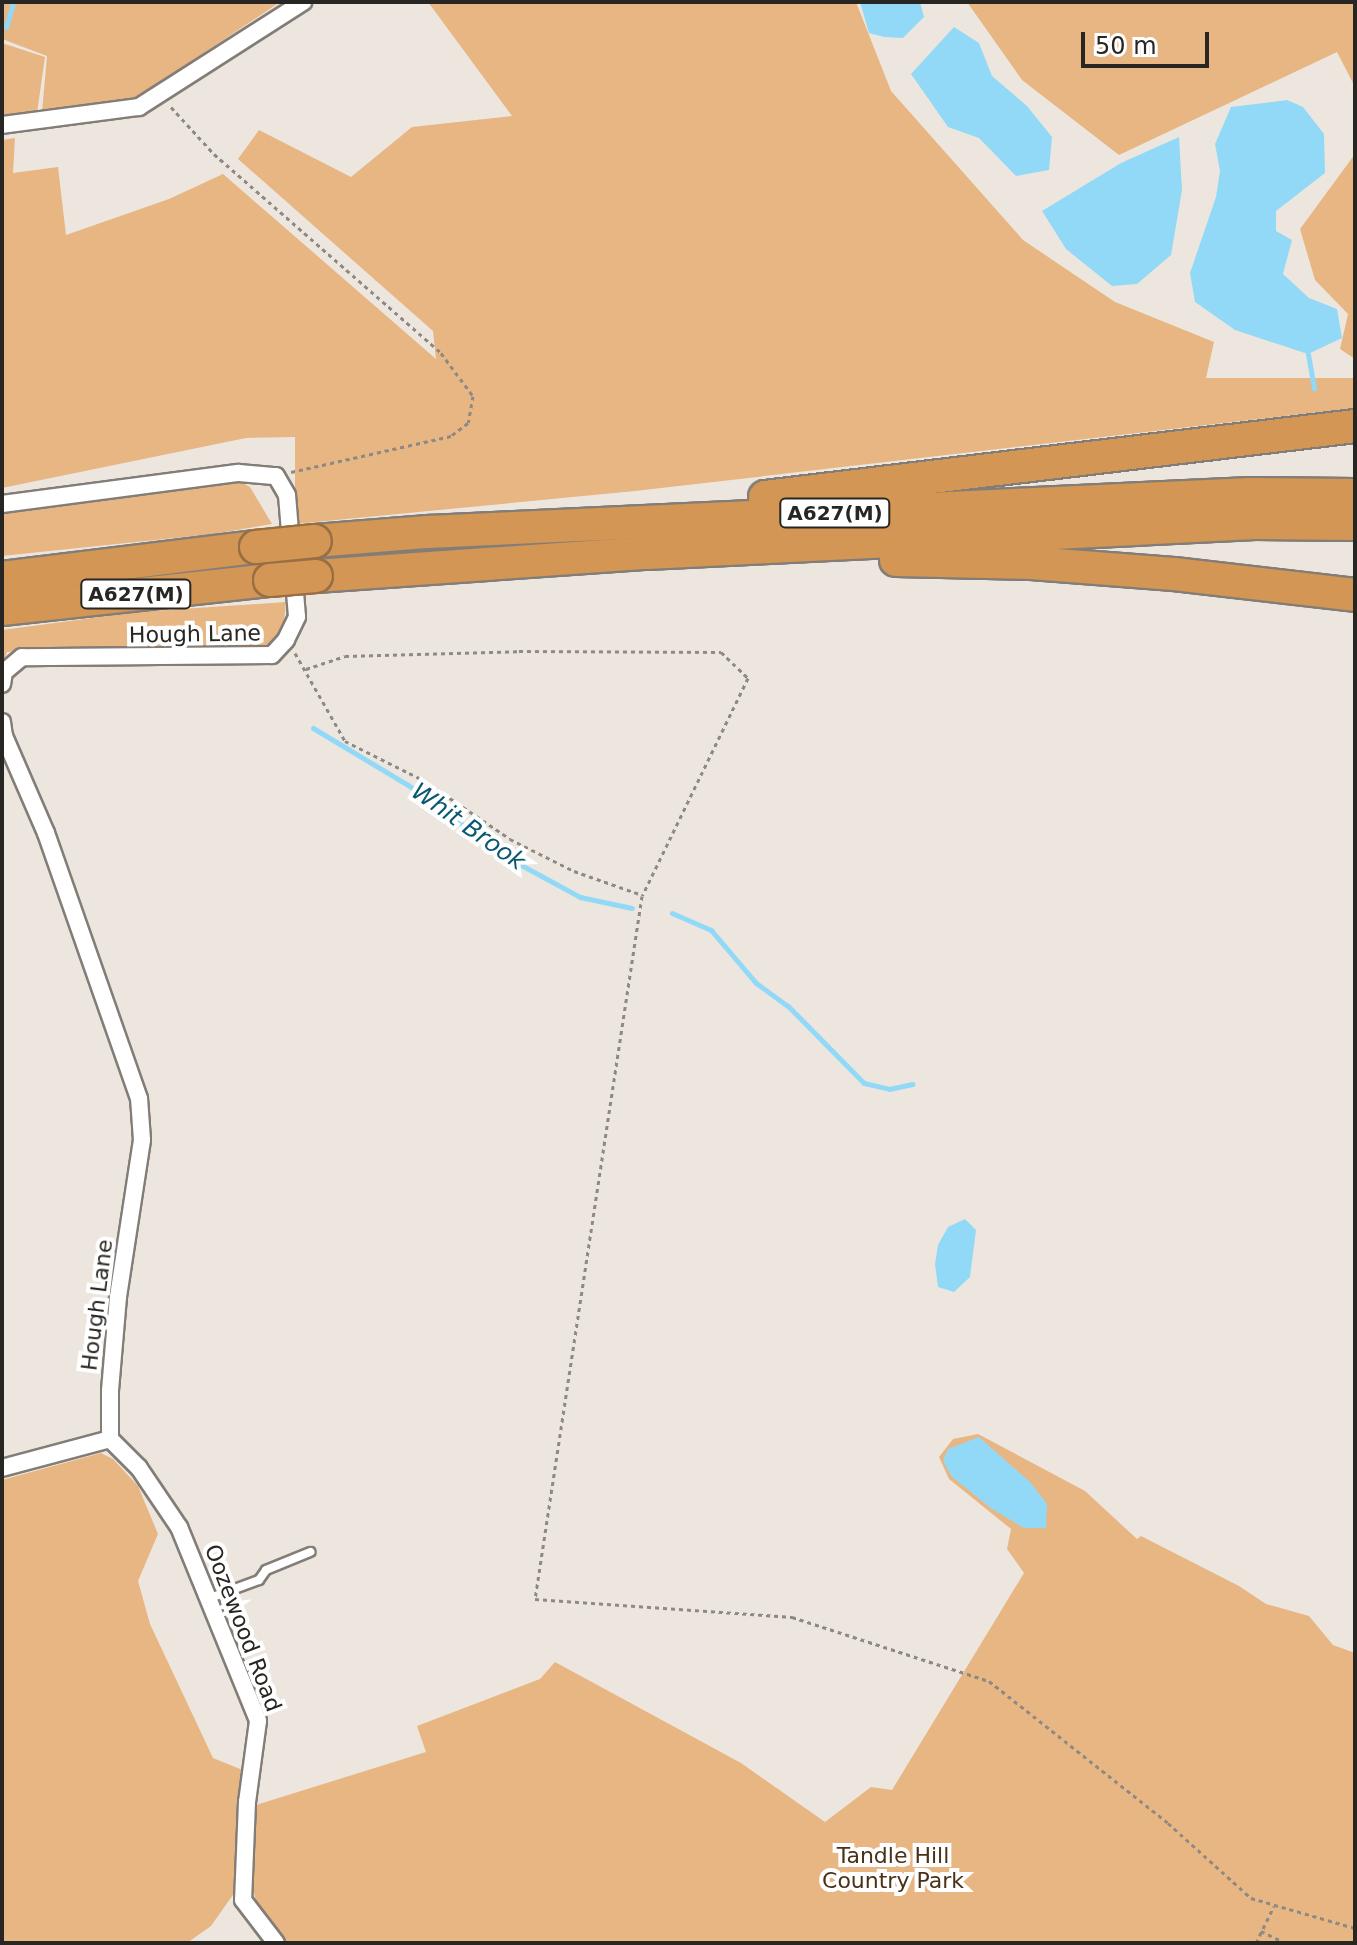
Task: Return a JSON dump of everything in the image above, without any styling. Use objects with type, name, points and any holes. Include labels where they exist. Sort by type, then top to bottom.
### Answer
[{"type":"highway","name":"A627(M)","points":[[2,578],[256,547],[865,486],[1355,426]]},
{"type":"highway","name":"A627(M)","points":[[428,532],[1250,494],[1355,495]]},
{"type":"highway","name":"A627(M)","points":[[2,609],[270,580],[502,561],[1255,523],[1355,524]]},
{"type":"highway","name":"A627(M)","points":[[502,561],[1031,563],[1174,574],[1355,595]]},
{"type":"street","points":[[2,125],[139,107],[303,2]]},
{"type":"street","points":[[2,504],[239,473],[276,476]]},
{"type":"street","name":"Hough Lane","points":[[2,684],[4,672],[22,657],[272,655],[286,640],[297,617],[287,495],[276,476]]},
{"type":"street","name":"Hough Lane","points":[[2,722],[4,736],[46,833],[139,1098],[142,1140],[118,1297],[110,1391],[110,1439]]},
{"type":"street","points":[[2,1468],[110,1439]]},
{"type":"street","name":"Oozewood Road","points":[[110,1439],[139,1468],[179,1527],[258,1721],[247,1802],[243,1900],[276,1943]]},
{"type":"lane","points":[[210,1598],[259,1580],[266,1570],[310,1552]]},
{"type":"path","points":[[159,94],[214,154],[441,353],[473,396],[468,423],[451,436],[276,476]]},
{"type":"path","points":[[286,640],[306,669],[345,741],[423,780],[510,839],[574,871],[642,896]]},
{"type":"path","points":[[306,669],[345,656],[519,651],[721,652],[748,678],[642,896],[535,1599],[792,1617],[989,1681],[1168,1823],[1251,1898],[1355,1928]]},
{"type":"path","points":[[1256,1943],[1259,1930],[1274,1906]]},
{"type":"path","points":[[1259,1930],[1286,1943]]},
{"type":"green space","points":[[2,2],[280,2],[132,101],[42,112],[47,56],[2,39]]},
{"type":"green space","points":[[428,2],[856,2],[891,91],[1023,240],[1115,302],[1214,342],[1206,378],[1355,378],[1355,408],[635,491],[295,524],[295,437],[246,438],[2,488],[2,140],[15,138],[13,173],[58,167],[66,235],[169,199],[223,174],[436,359],[433,331],[238,159],[259,130],[351,177],[412,127],[512,116]]},
{"type":"green space","points":[[967,2],[1355,2],[1355,87],[1337,52],[1119,155],[1022,80]]},
{"type":"green space","points":[[2,43],[45,57],[37,113],[2,117]]},
{"type":"green space","points":[[1355,154],[1355,359],[1340,349],[1348,314],[1315,280],[1300,229]]},
{"type":"green space","points":[[239,481],[250,487],[272,524],[213,534],[2,556],[2,513],[179,483]]},
{"type":"green space","points":[[286,602],[283,632],[263,648],[210,652],[56,649],[7,652],[2,667],[2,630],[137,612]]},
{"type":"green space","name":"Tandle Hill Country Park","points":[[978,1434],[1085,1491],[1137,1539],[1141,1536],[1239,1586],[1266,1604],[1309,1616],[1333,1645],[1355,1653],[1355,1943],[286,1943],[258,1908],[250,1879],[256,1805],[426,1752],[417,1726],[540,1679],[555,1662],[741,1763],[825,1822],[871,1787],[892,1790],[1024,1573],[1007,1549],[1011,1529],[949,1479],[939,1457],[953,1439]]},
{"type":"green space","points":[[101,1453],[113,1459],[138,1486],[158,1534],[138,1581],[150,1624],[213,1758],[245,1771],[235,1892],[211,1926],[187,1943],[2,1943],[2,1480]]},
{"type":"water","points":[[860,2],[920,2],[924,17],[903,38],[884,37],[869,33]]},
{"type":"water","points":[[954,27],[979,43],[992,76],[1027,106],[1052,137],[1049,170],[1016,176],[979,138],[948,127],[911,74]]},
{"type":"water","points":[[1287,100],[1303,107],[1324,134],[1325,173],[1276,211],[1276,231],[1292,240],[1283,274],[1309,298],[1337,309],[1342,338],[1308,354],[1235,330],[1195,302],[1190,273],[1216,197],[1220,171],[1215,144],[1231,107]]},
{"type":"water","points":[[1179,137],[1182,190],[1171,255],[1137,284],[1112,286],[1066,249],[1042,211],[1121,163]]},
{"type":"water","points":[[965,1219],[976,1230],[970,1277],[954,1292],[938,1287],[935,1264],[938,1245],[948,1227]]},
{"type":"water","points":[[979,1437],[1030,1482],[1047,1504],[1046,1528],[1024,1528],[992,1509],[951,1476],[943,1461],[948,1449]]},
{"type":"waterway","name":"Whit Brook","points":[[6,27],[13,2]]},
{"type":"waterway","points":[[1308,354],[1314,388]]},
{"type":"waterway","name":"Whit Brook","points":[[313,728],[408,785],[510,859],[580,897],[632,908]]},
{"type":"waterway","name":"Whit Brook","points":[[672,913],[711,930],[756,983],[788,1006],[864,1083],[889,1089],[912,1084]]}]
